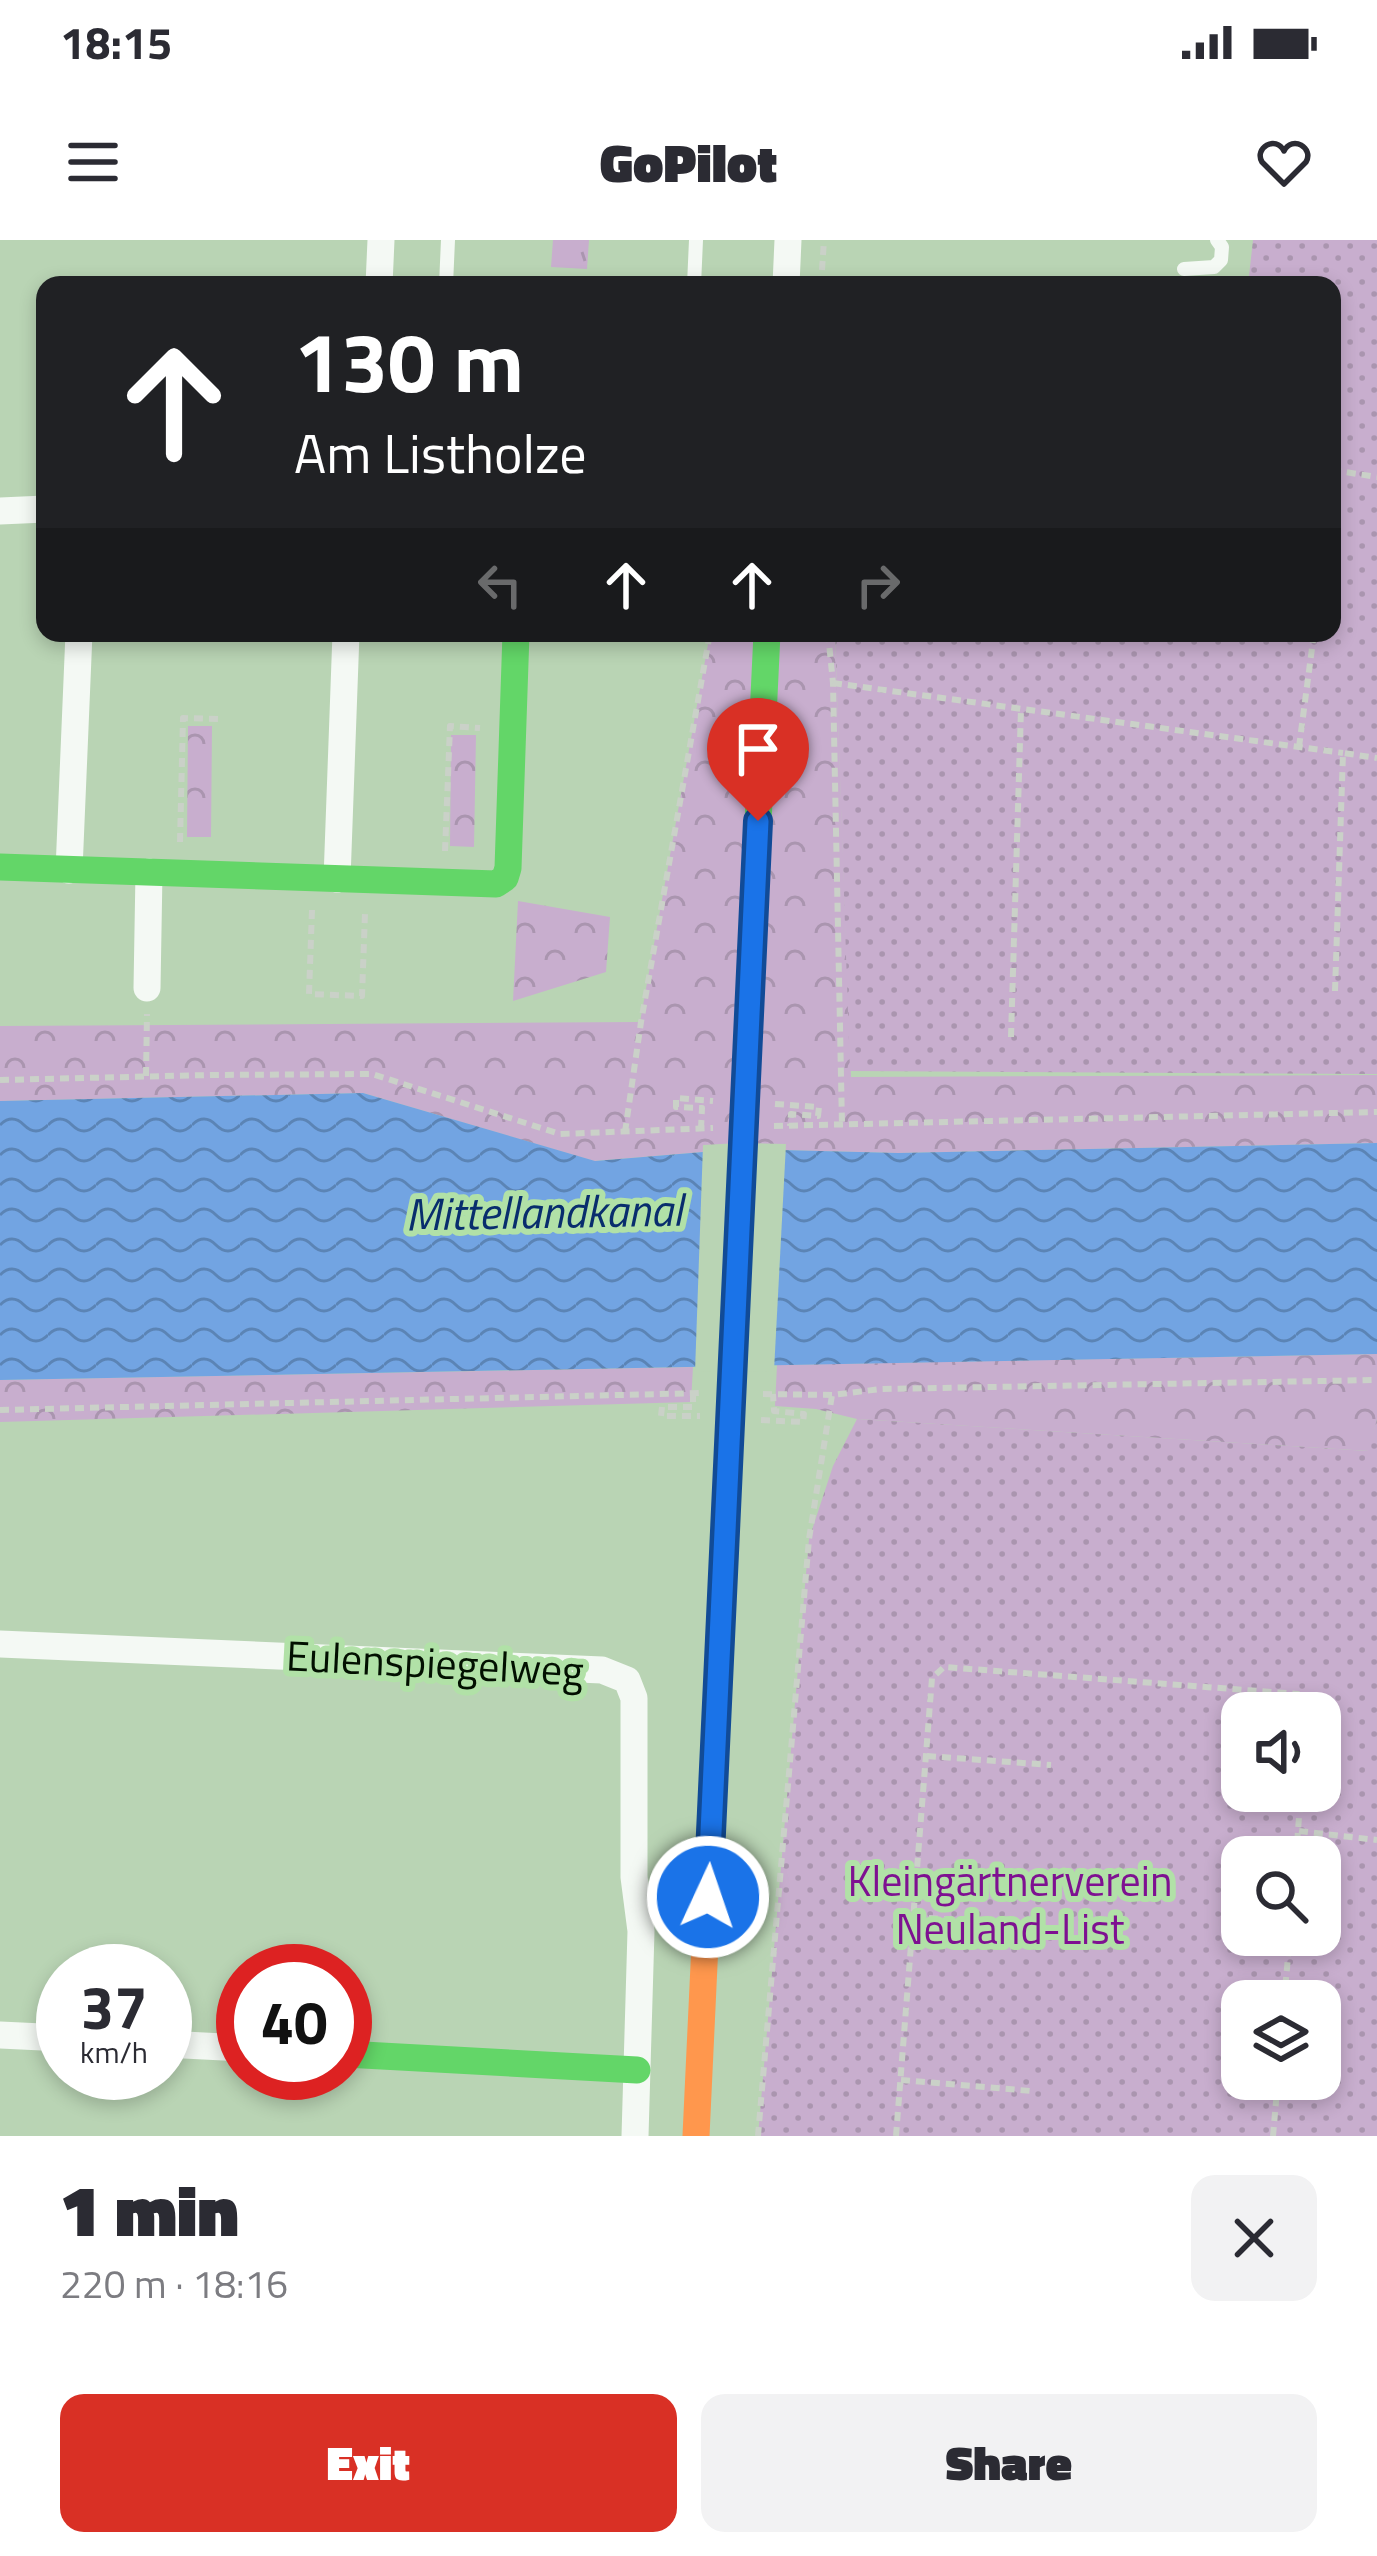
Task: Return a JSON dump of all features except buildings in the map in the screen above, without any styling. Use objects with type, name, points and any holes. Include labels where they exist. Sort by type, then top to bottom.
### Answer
[{"type":"street","points":[[380,276],[382,240]]},
{"type":"street","points":[[786,276],[788,240]]},
{"type":"street","points":[[0,511],[36,509]]},
{"type":"street","points":[[69,870],[79,642]]},
{"type":"street","points":[[325,878],[345,642]]},
{"type":"street","points":[[0,867],[496,884],[508,868],[516,642]]},
{"type":"street","points":[[696,2136],[766,642]]},
{"type":"street","points":[[147,988],[149,872]]},
{"type":"street","name":"Eulenspiegelweg","points":[[0,1644],[602,1670],[627,1680],[634,1698],[634,1877],[641,1931],[635,2136]]},
{"type":"street","points":[[0,2035],[36,2037]]},
{"type":"street","points":[[372,2055],[637,2070]]},
{"type":"lane","points":[[446,276],[448,240]]},
{"type":"lane","points":[[694,276],[696,240]]},
{"type":"lane","points":[[1184,269],[1214,267],[1221,260],[1217,240]]},
{"type":"path","points":[[822,276],[824,240]]},
{"type":"path","points":[[1341,472],[1377,477]]},
{"type":"path","points":[[625,1132],[708,642]]},
{"type":"path","points":[[829,642],[842,1125]]},
{"type":"path","points":[[1299,747],[1313,642]]},
{"type":"path","points":[[833,683],[1377,758]]},
{"type":"path","points":[[1011,1037],[1021,709]]},
{"type":"path","points":[[198,845],[179,844],[182,718],[220,719]]},
{"type":"path","points":[[453,852],[445,852],[450,727],[484,728]]},
{"type":"path","points":[[1335,992],[1342,753]]},
{"type":"path","points":[[325,878],[309,994],[362,996],[367,880]]},
{"type":"path","points":[[146,1076],[147,1020]]},
{"type":"path","points":[[0,1080],[372,1074],[560,1134],[723,1128]]},
{"type":"path","points":[[701,1129],[703,1108],[676,1107],[676,1099],[709,1101]]},
{"type":"path","points":[[787,1104],[819,1107],[818,1116],[791,1114],[790,1126]]},
{"type":"path","points":[[768,1126],[1377,1112]]},
{"type":"path","points":[[753,1394],[1377,1380]]},
{"type":"path","points":[[693,1393],[693,1407],[662,1407],[661,1416],[693,1416]]},
{"type":"path","points":[[0,1410],[713,1393]]},
{"type":"path","points":[[771,1420],[803,1422],[804,1414],[774,1412],[773,1394]]},
{"type":"path","points":[[758,2136],[809,1539],[832,1395]]},
{"type":"path","points":[[896,2136],[932,1678],[944,1667],[1272,1692]]},
{"type":"path","points":[[927,1756],[1051,1765]]},
{"type":"path","points":[[1299,1836],[1300,1812]]},
{"type":"path","points":[[1299,1831],[1377,1840]]},
{"type":"path","points":[[914,1917],[1039,1926]]},
{"type":"path","points":[[901,2080],[1031,2091]]},
{"type":"path","points":[[1273,2136],[1276,2100]]},
{"type":"green space","points":[[553,240],[589,240],[587,269],[551,267]]},
{"type":"green space","points":[[1253,240],[1377,240],[1377,1074],[850,1071],[835,642],[1341,642],[1341,276],[1249,276]]},
{"type":"green space","points":[[708,642],[835,642],[851,1077],[1377,1075],[1377,1143],[898,1153],[739,1149],[594,1161],[363,1093],[0,1101],[0,1026],[640,1022]]},
{"type":"green space","points":[[188,726],[212,726],[211,837],[187,837]]},
{"type":"green space","points":[[451,735],[476,735],[474,847],[450,846]]},
{"type":"green space","points":[[518,901],[610,917],[606,972],[513,1001]]},
{"type":"green space","points":[[1377,1354],[1377,1419],[1369,1451],[857,1419],[775,1406],[777,1365]]},
{"type":"green space","points":[[693,1367],[691,1402],[0,1422],[0,1380]]},
{"type":"green space","name":"Kleingärtnerverein Neuland-List","points":[[857,1419],[1368,1451],[1377,1419],[1377,2136],[758,2136],[809,1539],[833,1466]]},
{"type":"water","name":"Mittellandkanal","points":[[363,1093],[595,1161],[739,1149],[898,1153],[1377,1143],[1377,1354],[0,1380],[0,1101]]},
{"type":"pier","points":[[786,1144],[774,1371],[695,1372],[703,1145]]},
{"type":"traffic: fast","points":[[0,867],[496,884],[508,868],[516,642]]},
{"type":"traffic: fast","points":[[719,1644],[767,642]]},
{"type":"traffic: fast","points":[[372,2055],[637,2070]]},
{"type":"traffic: slow","points":[[696,2136],[719,1644]]},
{"type":"route","points":[[708,1897],[758,821]]}]
